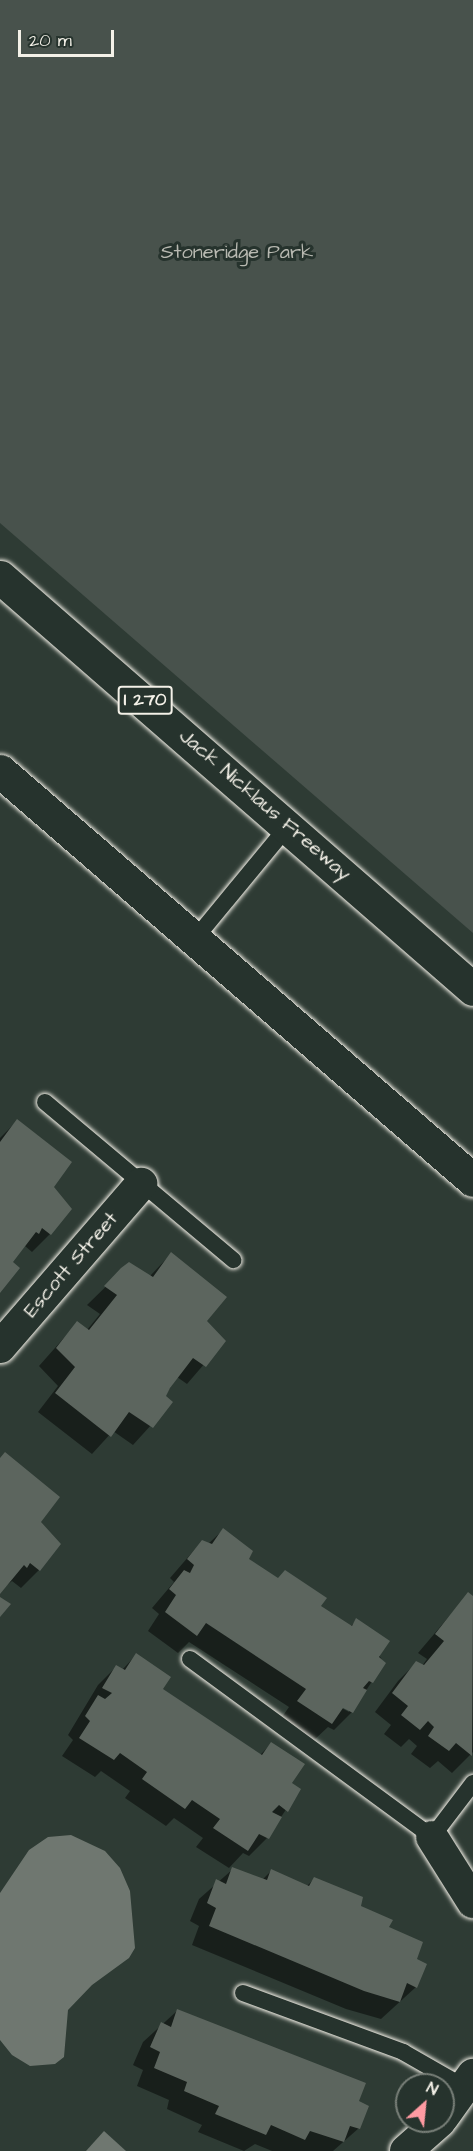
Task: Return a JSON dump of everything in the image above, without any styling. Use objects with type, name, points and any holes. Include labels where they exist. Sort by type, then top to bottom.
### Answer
[{"type":"highway","name":"Jack Nicklaus Freeway","points":[[0,577],[473,989]]},
{"type":"highway","points":[[0,771],[473,1180]]},
{"type":"street","name":"Escott Street","points":[[0,1347],[141,1184]]},
{"type":"street","points":[[432,1837],[473,1902]]},
{"type":"street","points":[[455,2100],[469,2081]]},
{"type":"street","points":[[411,2149],[428,2133]]},
{"type":"lane","points":[[194,940],[288,826]]},
{"type":"lane","points":[[45,1102],[233,1260]]},
{"type":"lane","points":[[190,1659],[432,1837],[473,1783]]},
{"type":"lane","points":[[243,1993],[403,2052],[469,2081]]},
{"type":"green space","name":"Stoneridge Park","points":[[0,0],[473,0],[473,933],[0,523]]},
{"type":"shaded area","points":[[71,1835],[105,1851],[120,1868],[130,1891],[135,1948],[129,1958],[92,1985],[68,2010],[64,2057],[55,2064],[30,2066],[12,2055],[0,2040],[0,1893],[29,1850],[48,1837]]},
{"type":"shaded area","points":[[104,2131],[126,2151],[86,2151]]},
{"type":"building","points":[[17,1119],[72,1162],[54,1187],[72,1209],[51,1235],[42,1228],[39,1234],[36,1232],[13,1262],[20,1268],[0,1293],[0,1142]]},
{"type":"building","points":[[171,1252],[227,1297],[207,1321],[226,1341],[206,1367],[193,1358],[170,1388],[166,1396],[173,1402],[153,1428],[129,1412],[111,1437],[55,1393],[75,1367],[56,1348],[77,1321],[89,1330],[117,1295],[104,1286],[121,1268],[129,1262],[153,1277]]},
{"type":"building","points":[[5,1452],[60,1497],[41,1522],[61,1544],[40,1571],[30,1563],[27,1568],[24,1565],[0,1594],[0,1458]]},
{"type":"building","points":[[223,1528],[253,1551],[249,1559],[278,1578],[285,1570],[327,1598],[321,1606],[352,1626],[356,1618],[390,1641],[379,1657],[386,1663],[373,1683],[369,1681],[363,1688],[367,1690],[353,1713],[343,1708],[332,1724],[297,1701],[306,1689],[206,1623],[197,1636],[165,1612],[176,1595],[169,1589],[184,1570],[190,1573],[194,1565],[187,1559],[202,1540],[212,1544]]},
{"type":"building","points":[[468,1592],[473,1596],[472,1756],[456,1743],[449,1751],[428,1736],[434,1727],[428,1721],[420,1730],[401,1715],[408,1706],[392,1693],[416,1661],[424,1665],[444,1641],[435,1634]]},
{"type":"building","points":[[0,1597],[11,1604],[0,1617]]},
{"type":"building","points":[[136,1653],[171,1677],[163,1689],[262,1755],[271,1742],[305,1764],[292,1783],[301,1789],[288,1812],[279,1805],[272,1812],[282,1817],[269,1839],[259,1834],[248,1851],[213,1828],[220,1819],[192,1800],[185,1809],[142,1779],[147,1772],[120,1753],[114,1760],[79,1738],[90,1721],[85,1716],[98,1695],[105,1699],[112,1693],[102,1688],[116,1665],[125,1670]]},
{"type":"building","points":[[232,1867],[267,1880],[271,1869],[309,1886],[314,1877],[363,1897],[361,1906],[393,1920],[389,1927],[423,1942],[417,1959],[427,1964],[417,1988],[407,1983],[400,2002],[364,1991],[209,1926],[216,1908],[207,1903],[216,1879],[226,1884]]},
{"type":"building","points":[[177,2009],[366,2083],[359,2101],[369,2106],[360,2129],[350,2126],[344,2142],[310,2131],[305,2140],[271,2125],[266,2135],[215,2114],[219,2106],[184,2091],[187,2082],[154,2068],[160,2052],[150,2047],[161,2022],[171,2027]]}]
